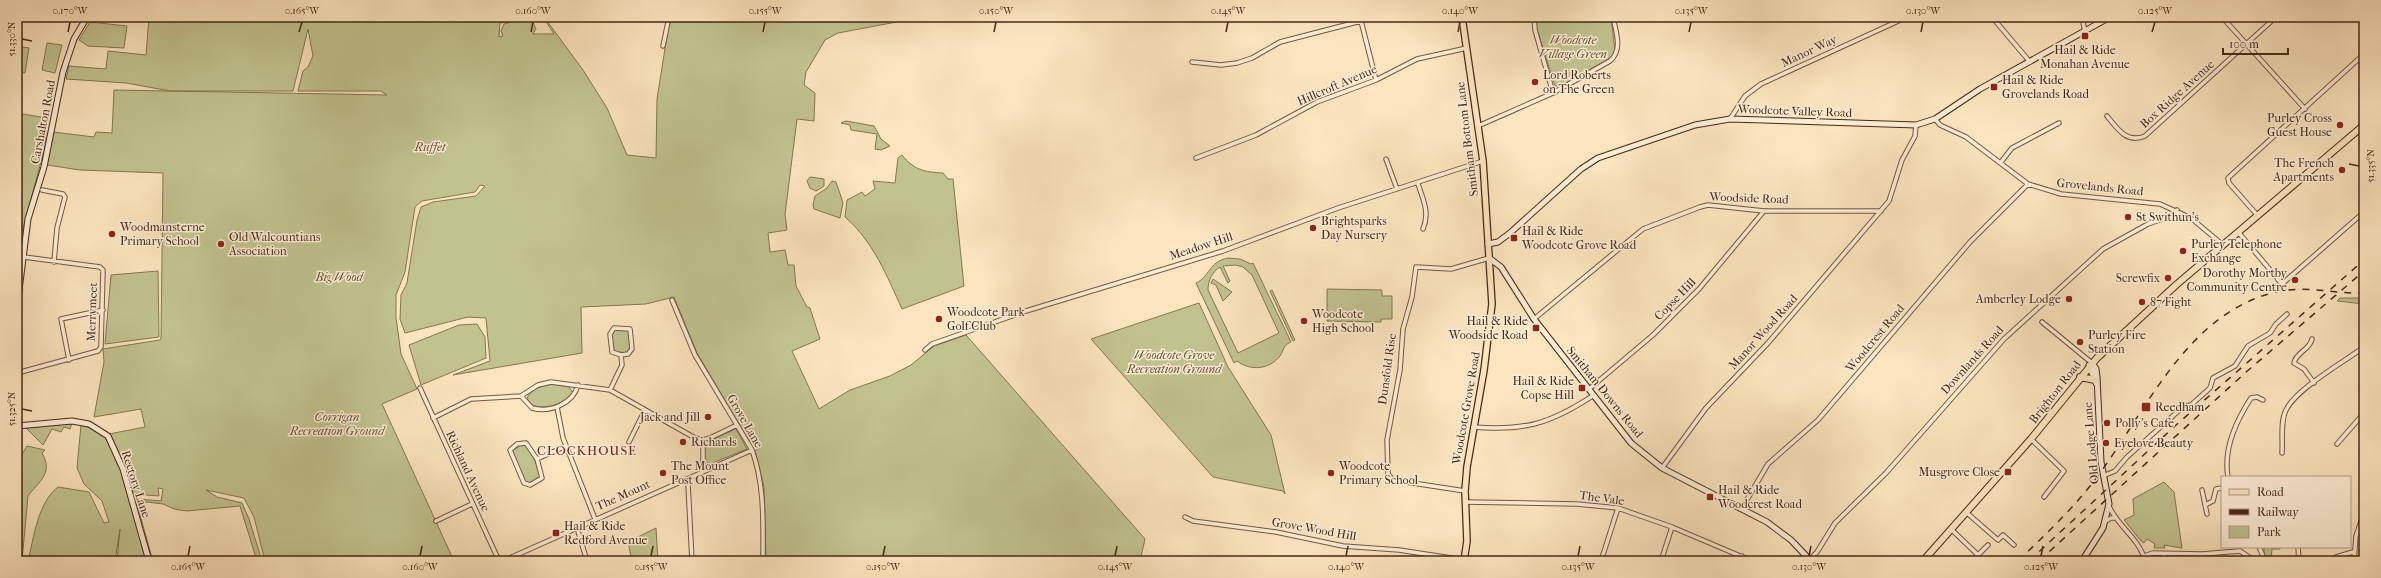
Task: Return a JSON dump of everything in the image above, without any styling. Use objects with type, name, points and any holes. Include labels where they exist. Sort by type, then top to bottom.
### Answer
[{"type":"highway","name":"Brighton Road","points":[[1923,561],[2032,439],[2091,364],[2176,285],[2363,129]]},
{"type":"highway","points":[[2080,377],[2096,382]]},
{"type":"main road","name":"Carshalton Road","points":[[17,306],[28,218],[44,167],[63,72],[74,39],[87,17]]},
{"type":"main road","name":"Smitham Bottom Lane","points":[[1462,17],[1483,161],[1489,258]]},
{"type":"main road","name":"Woodcote Valley Road","points":[[1488,244],[1498,242],[1510,233],[1581,169],[1598,158],[1695,125],[1730,119],[1916,125],[1936,119],[1980,89],[2030,63],[2110,17]]},
{"type":"main road","name":"Smitham Downs Road","points":[[1489,258],[1501,267],[1534,319],[1632,444],[1662,468],[1742,508],[1785,535],[1811,560]]},
{"type":"main road","name":"Woodcote Grove Road","points":[[1464,561],[1467,541],[1465,491],[1473,427],[1489,336],[1492,304],[1489,258]]},
{"type":"main road","name":"Old Lodge Lane","points":[[2091,364],[2096,382],[2103,476],[2109,504]]},
{"type":"main road","name":"Rectory Lane","points":[[17,426],[72,421],[89,424],[108,436],[123,469],[149,561]]},
{"type":"main road","points":[[2082,561],[2106,521],[2109,504]]},
{"type":"street","points":[[664,46],[669,17]]},
{"type":"street","points":[[1534,17],[1535,30],[1553,93]]},
{"type":"street","points":[[1478,126],[1553,93],[1605,64],[1615,56],[1618,46],[1613,17]]},
{"type":"street","name":"Manor Way","points":[[1730,119],[1745,96],[1761,84],[1907,17]]},
{"type":"street","points":[[1992,17],[2030,63]]},
{"type":"street","points":[[2082,17],[2085,32]]},
{"type":"street","points":[[2222,17],[2305,110]]},
{"type":"street","name":"Box Ridge Avenue","points":[[2106,116],[2127,137],[2137,138],[2145,136],[2276,17]]},
{"type":"street","points":[[1192,62],[1221,65],[1237,62],[1252,58],[1280,42],[1361,19],[1376,80]]},
{"type":"street","name":"Hillcroft Avenue","points":[[1196,158],[1256,134],[1317,102],[1376,80],[1417,59],[1467,48]]},
{"type":"street","points":[[2258,216],[2229,184],[2228,178],[2305,110],[2364,54]]},
{"type":"street","name":"Grovelands Road","points":[[1936,119],[1940,125],[1966,137],[2001,162],[2028,184],[2061,194],[2152,202],[2177,210],[2198,223],[2224,246]]},
{"type":"street","points":[[2001,162],[2012,148],[2059,123]]},
{"type":"street","name":"Manor Wood Road","points":[[1662,468],[1706,408],[1768,343],[1889,201],[1902,160],[1915,136],[1916,125]]},
{"type":"street","points":[[1386,159],[1397,190]]},
{"type":"street","name":"Meadow Hill","points":[[925,350],[932,344],[1026,311],[1223,251],[1331,210],[1418,184],[1483,161]]},
{"type":"street","points":[[1418,184],[1427,211],[1427,221],[1423,229]]},
{"type":"street","name":"Woodcrest Road","points":[[1742,508],[1768,464],[1818,420],[1970,242],[2028,184]]},
{"type":"street","points":[[42,190],[63,194],[65,197],[57,228],[54,262]]},
{"type":"street","name":"Woodside Road","points":[[1534,319],[1643,229],[1708,205],[1764,211],[1881,211]]},
{"type":"street","name":"Downlands Road","points":[[1811,560],[1835,523],[1886,473],[2004,339],[2103,249],[2148,224],[2174,215],[2177,210]]},
{"type":"street","name":"Copse Hill","points":[[1589,389],[1653,335],[1699,289],[1764,211]]},
{"type":"street","points":[[2239,233],[2282,284],[2364,212]]},
{"type":"street","name":"Merrymeet","points":[[17,373],[69,360],[100,350],[104,310],[103,270],[100,267],[24,257]]},
{"type":"street","name":"Dunsfold Rise","points":[[1465,491],[1422,486],[1393,480],[1390,477],[1387,452],[1390,420],[1400,370],[1403,329],[1411,303],[1418,267],[1451,269],[1489,258]]},
{"type":"street","name":"Grove Lane","points":[[672,300],[695,355],[752,450],[759,475],[763,506],[763,561]]},
{"type":"street","points":[[69,360],[59,318],[104,310]]},
{"type":"street","points":[[2103,476],[2115,471],[2127,457],[2184,406],[2191,405],[2210,388],[2213,378],[2235,366],[2248,346],[2270,333],[2276,324],[2287,314]]},
{"type":"street","points":[[2042,322],[2086,358],[2091,364]]},
{"type":"street","points":[[614,328],[627,328],[631,332],[632,349],[628,354],[622,355],[612,352],[610,334],[614,328]]},
{"type":"street","points":[[2312,339],[2310,346],[2297,357],[2294,364],[2304,368],[2314,383]]},
{"type":"street","points":[[2282,453],[2282,425],[2285,410],[2296,398],[2314,383],[2364,347]]},
{"type":"street","points":[[610,390],[620,370],[622,355]]},
{"type":"street","points":[[433,418],[471,399],[521,396],[538,385],[551,382],[610,390],[695,438],[703,440],[737,425]]},
{"type":"street","points":[[521,396],[532,408],[547,409],[557,407],[573,397],[578,385]]},
{"type":"street","name":"Richland Avenue","points":[[420,388],[499,561]]},
{"type":"street","points":[[1473,427],[1500,429],[1536,424],[1557,417],[1594,395]]},
{"type":"street","points":[[2228,476],[2226,459],[2228,448],[2235,430],[2251,398],[2257,397],[2263,400]]},
{"type":"street","points":[[557,407],[566,446],[595,519]]},
{"type":"street","points":[[629,442],[646,410]]},
{"type":"street","points":[[2337,444],[2364,414]]},
{"type":"street","points":[[2032,439],[2064,471],[2044,496]]},
{"type":"street","points":[[703,440],[703,463],[706,470]]},
{"type":"street","points":[[526,443],[537,459],[542,478],[527,485],[510,450],[517,444],[526,443]]},
{"type":"street","points":[[537,459],[566,446]]},
{"type":"street","name":"The Mount","points":[[503,561],[509,560],[595,519],[752,450]]},
{"type":"street","points":[[686,479],[688,484],[692,561]]},
{"type":"street","points":[[2205,504],[2213,501],[2216,489],[2221,488]]},
{"type":"street","points":[[2202,490],[2206,514]]},
{"type":"street","name":"The Vale","points":[[1465,502],[1578,504],[1618,508],[1672,527],[1752,561]]},
{"type":"street","points":[[436,521],[472,504]]},
{"type":"street","name":"Old Lodge Lane","points":[[2109,504],[2116,518],[2144,556],[2145,561]]},
{"type":"street","points":[[1601,561],[1618,508]]},
{"type":"street","points":[[1967,513],[1998,540],[2003,535],[2014,545]]},
{"type":"street","points":[[2354,561],[2354,552],[2364,514]]},
{"type":"street","name":"Grove Wood Hill","points":[[1184,517],[1193,521],[1276,532],[1343,546],[1405,551],[1464,561]]},
{"type":"street","points":[[2106,521],[2116,518]]},
{"type":"street","points":[[1661,561],[1672,527]]},
{"type":"street","points":[[577,528],[587,561]]},
{"type":"street","points":[[1952,530],[1978,555]]},
{"type":"street","points":[[1972,561],[1988,545]]},
{"type":"street","points":[[2240,551],[2244,548]]},
{"type":"street","points":[[2259,548],[2263,556],[2259,561]]},
{"type":"street","points":[[2298,548],[2299,561]]},
{"type":"street","points":[[2144,556],[2240,551],[2255,561]]},
{"type":"street","points":[[2332,561],[2336,557],[2354,552]]},
{"type":"street","points":[[2163,554],[2166,560],[2170,561]]},
{"type":"street","points":[[1729,561],[1742,556]]},
{"type":"green space","points":[[149,17],[183,21],[184,17],[510,17],[510,22],[500,23],[499,37],[503,36],[501,31],[504,24],[524,19],[532,20],[536,29],[533,34],[554,34],[544,17],[583,70],[607,108],[627,155],[656,158],[657,99],[670,17],[923,17],[838,33],[825,40],[806,72],[804,85],[815,93],[814,121],[797,119],[785,214],[787,230],[768,233],[770,252],[785,250],[788,265],[794,265],[796,286],[807,307],[810,308],[820,339],[792,351],[819,409],[850,390],[890,376],[911,365],[934,346],[966,335],[1145,539],[1140,561],[766,561],[764,487],[755,451],[759,448],[753,439],[749,441],[697,353],[674,297],[646,304],[581,307],[582,353],[453,375],[490,361],[486,318],[468,317],[405,333],[400,319],[401,295],[407,283],[417,220],[421,207],[433,202],[476,196],[485,186],[480,185],[475,192],[422,201],[415,207],[405,272],[396,295],[396,318],[401,354],[417,389],[382,404],[454,561],[265,561],[254,517],[244,498],[206,490],[217,497],[242,503],[249,519],[262,561],[257,561],[240,506],[187,511],[174,509],[163,504],[138,501],[138,499],[161,501],[163,489],[158,488],[159,496],[134,494],[153,561],[117,561],[120,529],[115,561],[28,561],[41,511],[51,494],[58,487],[89,492],[104,523],[109,522],[102,501],[84,484],[77,468],[81,425],[109,434],[145,427],[141,409],[94,417],[104,362],[103,349],[160,340],[161,338],[163,173],[80,170],[47,165],[53,132],[94,137],[96,132],[112,133],[114,90],[387,95],[381,91],[298,91],[303,71],[308,67],[313,56],[308,29],[293,91],[170,91],[126,83],[66,79],[69,66],[106,69],[108,51],[146,55]]},
{"type":"green space","name":"Woodcote Village Green","points":[[1537,17],[1611,17],[1615,51],[1610,58],[1562,86],[1555,86],[1536,26]]},
{"type":"green space","points":[[90,22],[127,26],[124,48],[88,46],[79,40]]},
{"type":"green space","points":[[47,43],[62,45],[55,73],[42,70]]},
{"type":"green space","points":[[17,46],[29,48],[25,73],[17,72]]},
{"type":"green space","points":[[17,113],[47,118],[45,147],[22,232],[17,287]]},
{"type":"green space","points":[[846,121],[874,126],[881,139],[890,146],[881,150],[875,149],[877,134],[851,130],[850,125],[841,123]]},
{"type":"green space","points":[[902,155],[915,167],[925,171],[943,173],[948,179],[953,179],[964,286],[902,309],[885,272],[871,248],[855,226],[845,217],[847,200],[862,192],[865,196],[875,189],[873,181],[895,183],[898,158]]},
{"type":"green space","points":[[810,177],[824,179],[824,186],[816,191],[810,188],[807,181]]},
{"type":"green space","points":[[832,181],[836,182],[843,203],[840,218],[814,209],[813,205],[815,196],[827,188]]},
{"type":"green space","points":[[1228,258],[1240,259],[1251,264],[1253,263],[1291,342],[1286,345],[1276,361],[1259,368],[1253,368],[1237,361],[1234,363],[1196,283],[1221,260]],"holes":[[[1235,265],[1243,267],[1252,275],[1279,333],[1238,353],[1208,290],[1208,286],[1213,274],[1220,267],[1228,283],[1230,281],[1223,266]]]},
{"type":"green space","points":[[158,271],[159,337],[105,344],[111,275]]},
{"type":"green space","points":[[1213,279],[1232,292],[1223,301],[1216,285],[1211,283]]},
{"type":"green space","points":[[1327,289],[1382,290],[1382,296],[1392,296],[1392,319],[1381,319],[1381,322],[1327,321]]},
{"type":"green space","points":[[1272,290],[1295,340],[1293,341],[1270,291]]},
{"type":"green space","points":[[2340,298],[2364,298],[2364,304],[2337,301]]},
{"type":"green space","name":"Woodcote Grove Recreation Ground","points":[[1199,303],[1228,367],[1271,435],[1285,494],[1283,491],[1213,477],[1091,339]]},
{"type":"green space","points":[[477,324],[485,337],[486,358],[421,385],[409,345],[459,325]]},
{"type":"green space","points":[[614,330],[629,330],[631,348],[627,353],[613,351],[611,334]]},
{"type":"green space","points":[[553,384],[569,387],[573,393],[560,403],[543,407],[532,405],[527,399],[534,390]]},
{"type":"green space","points":[[72,423],[70,429],[64,427],[61,432],[52,429],[43,445],[26,428]]},
{"type":"green space","points":[[736,429],[747,449],[710,464],[707,462],[705,450],[708,445],[718,437]]},
{"type":"green space","points":[[523,444],[528,446],[541,474],[541,477],[531,483],[525,481],[512,451]]},
{"type":"green space","points":[[27,446],[45,450],[42,453],[46,467],[40,482],[28,496],[22,561],[17,561],[17,450],[21,456]]},
{"type":"green space","points":[[2164,482],[2174,492],[2182,548],[2164,545],[2165,548],[2154,548],[2155,544],[2147,539],[2144,543],[2141,541],[2124,520],[2134,515],[2133,499]]},
{"type":"green space","points":[[656,528],[658,561],[632,561],[628,542]]},
{"type":"green space","points":[[2264,548],[2280,548],[2272,549],[2271,561],[2261,561],[2264,557]]},
{"type":"railway","points":[[2029,561],[2175,426],[2364,260]]},
{"type":"railway","points":[[2039,561],[2245,373],[2364,271]]},
{"type":"railway","points":[[2018,561],[2079,499],[2097,477],[2172,367],[2193,342],[2218,320],[2245,303],[2276,292],[2298,289],[2364,293]]},
{"type":"place","name":"Hail & Ride Monahan Avenue","points":[[2085,36]]},
{"type":"place","name":"Lord Roberts on The Green","points":[[1535,82]]},
{"type":"place","name":"Hail & Ride Grovelands Road","points":[[1994,87]]},
{"type":"place","name":"Purley Cross Guest House","points":[[2340,125]]},
{"type":"place","name":"The French Apartments","points":[[2342,170]]},
{"type":"place","name":"St Swithun's","points":[[2128,217]]},
{"type":"place","name":"Brightsparks Day Nursery","points":[[1313,228]]},
{"type":"place","name":"Woodmansterne Primary School","points":[[112,234]]},
{"type":"place","name":"Hail & Ride Woodcote Grove Road","points":[[1514,238]]},
{"type":"place","name":"Old Walcountians Association","points":[[221,244]]},
{"type":"place","name":"Purley Telephone Exchange","points":[[2183,251]]},
{"type":"place","name":"Screwfix","points":[[2168,278]]},
{"type":"place","name":"Dorothy Mortby Community Centre","points":[[2295,280]]},
{"type":"place","name":"Amberley Lodge","points":[[2069,299]]},
{"type":"place","name":"87 Fight","points":[[2142,302]]},
{"type":"place","name":"Woodcote Park Golf Club","points":[[939,319]]},
{"type":"place","name":"Woodcote High School","points":[[1304,321]]},
{"type":"place","name":"Hail & Ride Woodside Road","points":[[1536,328]]},
{"type":"place","name":"Purley Fire Station","points":[[2080,342]]},
{"type":"place","name":"Hail & Ride Copse Hill","points":[[1582,388]]},
{"type":"place","name":"Reedham","points":[[2146,407]]},
{"type":"place","name":"Jack and Jill","points":[[708,417]]},
{"type":"place","name":"Polly's Cafe","points":[[2107,423]]},
{"type":"place","name":"Richards","points":[[683,442]]},
{"type":"place","name":"Eyelove Beauty","points":[[2106,443]]},
{"type":"place","name":"Musgrove Close","points":[[2008,472]]},
{"type":"place","name":"The Mount Post Office","points":[[663,473]]},
{"type":"place","name":"Woodcote Primary School","points":[[1331,473]]},
{"type":"place","name":"Hail & Ride Woodcrest Road","points":[[1710,497]]},
{"type":"place","name":"Hail & Ride Redford Avenue","points":[[556,533]]},
{"type":"district","name":"CLOCKHOUSE","points":[[587,450]]},
{"type":"park label","name":"Ruffet","points":[[430,147]]},
{"type":"park label","name":"Big Wood","points":[[339,277]]},
{"type":"park label","name":"Corrigan Recreation Ground","points":[[337,424]]}]
